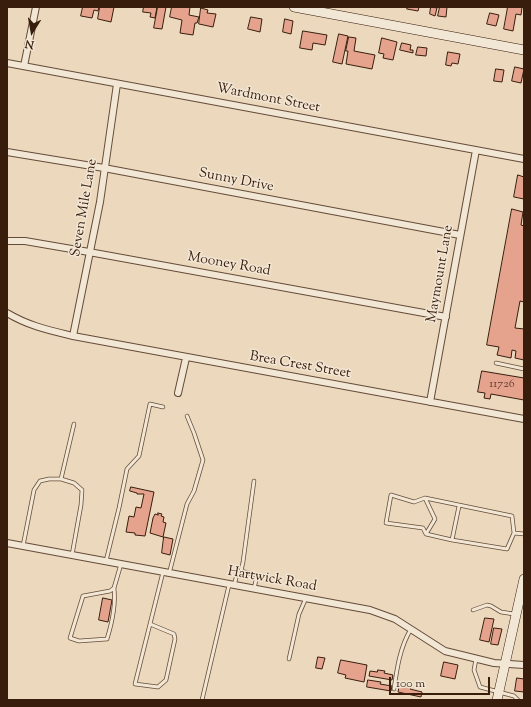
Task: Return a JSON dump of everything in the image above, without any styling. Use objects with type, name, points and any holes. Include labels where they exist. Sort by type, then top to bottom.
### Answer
[{"type":"main road","points":[[294,7],[524,50]]},
{"type":"main road","points":[[498,696],[524,578]]},
{"type":"street","points":[[24,66],[36,7]]},
{"type":"street","name":"Wardmont Street","points":[[7,63],[524,159]]},
{"type":"street","name":"Seven Mile Lane","points":[[73,336],[100,202],[118,84]]},
{"type":"street","name":"Maymount Lane","points":[[430,402],[476,150]]},
{"type":"street","name":"Sunny Drive","points":[[7,152],[104,168],[460,235]]},
{"type":"street","name":"Mooney Road","points":[[7,241],[26,241],[446,317]]},
{"type":"street","name":"Brea Crest Street","points":[[7,313],[20,321],[36,327],[73,336],[524,419]]},
{"type":"street","points":[[178,393],[186,358]]},
{"type":"street","name":"Hartwick Road","points":[[7,543],[376,612],[395,619],[445,651],[494,663],[524,665]]},
{"type":"lane","points":[[496,364],[524,369]]},
{"type":"lane","points":[[106,561],[127,469],[139,456],[150,404],[163,407]]},
{"type":"lane","points":[[169,574],[187,504],[194,492],[203,460],[187,416]]},
{"type":"lane","points":[[61,479],[74,424]]},
{"type":"lane","points":[[23,546],[34,490],[40,481],[61,479],[74,483],[82,490],[81,505],[72,554]]},
{"type":"lane","points":[[202,700],[232,585],[237,574],[241,571],[254,481]]},
{"type":"lane","points":[[391,495],[414,502],[425,498],[512,516],[514,533],[507,549],[426,534],[423,528],[386,523],[391,495]]},
{"type":"lane","points":[[425,498],[435,518],[426,534]]},
{"type":"lane","points":[[452,540],[459,506]]},
{"type":"lane","points":[[514,533],[524,534]]},
{"type":"lane","points":[[114,588],[110,591],[83,596],[70,638],[79,641],[107,639],[112,623],[115,597],[114,588],[121,564]]},
{"type":"lane","points":[[241,571],[256,575],[254,589]]},
{"type":"lane","points":[[150,624],[174,634],[175,639],[166,680],[158,687],[134,684],[162,572]]},
{"type":"lane","points":[[289,659],[299,614],[306,598]]},
{"type":"lane","points":[[473,610],[487,605],[501,612],[516,614]]},
{"type":"lane","points":[[394,689],[405,640],[411,629]]},
{"type":"lane","points":[[476,659],[474,670],[480,687],[498,696],[514,696],[518,700]]},
{"type":"building","points":[[83,7],[99,7],[98,11],[94,10],[92,18],[81,16]]},
{"type":"building","points":[[100,7],[114,7],[111,22],[98,19]]},
{"type":"building","points":[[144,7],[157,7],[155,18],[150,17],[151,13],[143,12]]},
{"type":"building","points":[[158,7],[166,7],[162,29],[154,28]]},
{"type":"building","points":[[172,7],[190,7],[189,15],[199,17],[197,23],[195,23],[193,35],[180,33],[182,20],[170,17]]},
{"type":"building","points":[[408,7],[419,7],[418,11],[407,9]]},
{"type":"building","points":[[431,7],[437,8],[435,16],[430,14]]},
{"type":"building","points":[[440,7],[447,7],[446,17],[438,16]]},
{"type":"building","points":[[508,7],[522,7],[521,15],[516,14],[513,31],[504,29]]},
{"type":"building","points":[[201,8],[208,10],[207,13],[216,14],[213,27],[199,24]]},
{"type":"building","points":[[490,13],[499,15],[496,26],[487,24]]},
{"type":"building","points":[[251,17],[262,19],[260,32],[248,29]]},
{"type":"building","points":[[285,19],[293,21],[291,34],[283,32]]},
{"type":"building","points":[[303,31],[327,35],[325,45],[313,43],[312,50],[300,48]]},
{"type":"building","points":[[339,34],[348,36],[342,64],[333,62]]},
{"type":"building","points":[[349,37],[356,38],[354,51],[375,55],[372,69],[346,64],[348,51],[346,51]]},
{"type":"building","points":[[382,38],[397,42],[393,60],[383,58],[384,54],[379,53]]},
{"type":"building","points":[[402,43],[411,45],[410,50],[413,50],[413,53],[400,50]]},
{"type":"building","points":[[418,47],[427,48],[426,56],[416,55]]},
{"type":"building","points":[[448,52],[460,54],[458,64],[452,63],[451,66],[446,65]]},
{"type":"building","points":[[515,67],[524,69],[521,83],[512,81]]},
{"type":"building","points":[[496,69],[504,70],[502,82],[494,81]]},
{"type":"building","points":[[518,175],[524,177],[524,199],[514,197]]},
{"type":"building","points":[[512,209],[523,212],[521,225],[524,226],[524,302],[520,301],[515,328],[524,329],[524,360],[515,358],[516,351],[512,350],[511,358],[497,355],[499,347],[487,345]]},
{"type":"building","points":[[482,371],[524,378],[524,400],[491,394],[490,399],[484,398],[485,393],[478,392]]},
{"type":"building","points":[[131,487],[154,492],[145,536],[126,532],[129,516],[134,517],[136,507],[141,508],[144,494],[137,494],[130,491]]},
{"type":"building","points":[[158,513],[162,514],[161,516],[164,517],[163,522],[166,523],[163,537],[150,533],[153,518],[155,514],[158,515]]},
{"type":"building","points":[[164,537],[173,539],[170,555],[162,553]]},
{"type":"building","points":[[103,598],[112,600],[108,622],[99,620]]},
{"type":"building","points":[[485,618],[494,619],[489,642],[480,640]]},
{"type":"building","points":[[494,628],[502,629],[498,645],[491,644]]},
{"type":"building","points":[[318,657],[325,658],[322,669],[316,668]]},
{"type":"building","points":[[341,660],[367,665],[364,682],[345,678],[346,675],[338,673]]},
{"type":"building","points":[[444,662],[458,665],[455,679],[441,676]]},
{"type":"building","points":[[378,670],[385,671],[384,673],[393,675],[392,680],[369,676],[370,671],[377,672]]},
{"type":"building","points":[[517,678],[524,679],[524,692],[515,691]]},
{"type":"building","points":[[368,680],[381,682],[380,684],[392,686],[391,691],[367,687]]},
{"type":"building","points":[[404,686],[411,687],[410,689],[422,692],[421,697],[398,692],[399,687],[404,688]]}]
